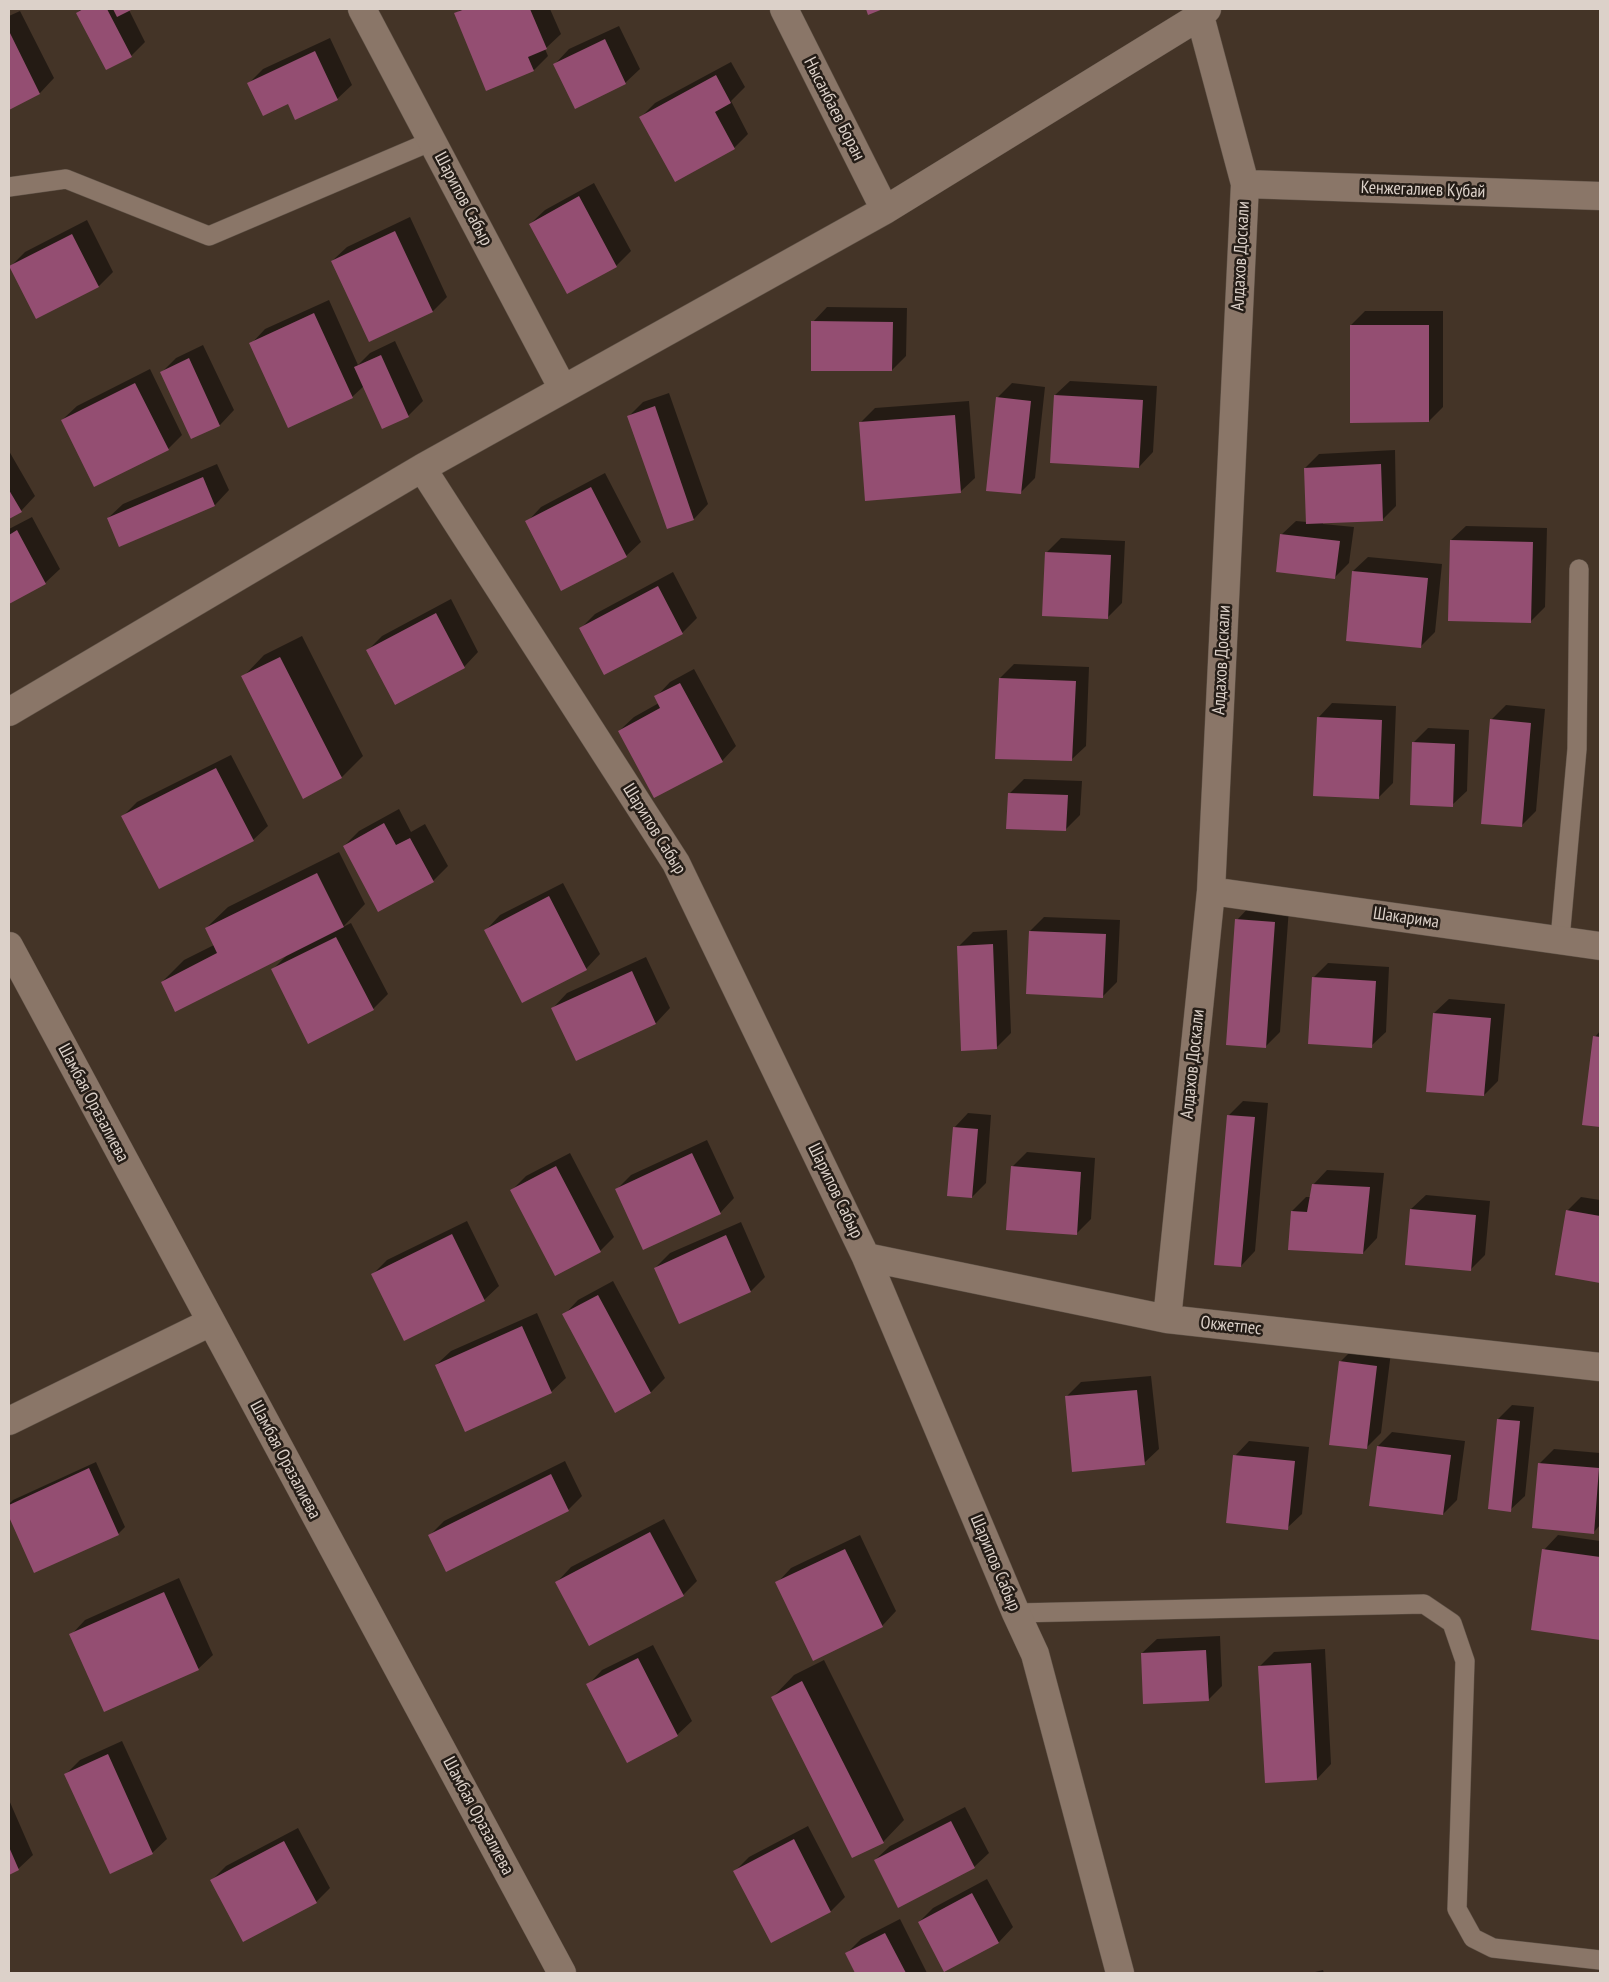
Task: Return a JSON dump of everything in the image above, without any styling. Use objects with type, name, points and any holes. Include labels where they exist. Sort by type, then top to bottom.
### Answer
[{"type":"street","name":"Шарипов Сабыр","points":[[362,9],[563,388]]},
{"type":"street","name":"Нысанбаев Боран","points":[[784,9],[885,210]]},
{"type":"street","points":[[9,712],[422,468],[885,210],[1204,12]]},
{"type":"street","name":"Алдахов Доскали","points":[[1167,1319],[1211,891],[1245,184],[1204,12]]},
{"type":"street","name":"Кенжегалиев Кубай","points":[[1245,184],[1600,196]]},
{"type":"street","name":"Шарипов Сабыр","points":[[422,468],[676,863],[866,1257],[1035,1654],[1120,1973]]},
{"type":"street","name":"Шакарима","points":[[1211,891],[1600,946]]},
{"type":"street","name":"Шамбая Оразалиева","points":[[9,946],[562,1973]]},
{"type":"street","name":"Окжетпес","points":[[866,1257],[1167,1319],[1600,1367]]},
{"type":"street","points":[[9,1421],[211,1322]]},
{"type":"lane","points":[[9,187],[66,179],[210,236],[432,141]]},
{"type":"lane","points":[[1560,939],[1577,749],[1579,569]]},
{"type":"lane","points":[[1016,1613],[1424,1604],[1452,1622],[1465,1661],[1458,1909],[1473,1938],[1493,1948],[1600,1960]]},
{"type":"building","points":[[83,9],[107,9],[132,57],[106,70],[76,13]]},
{"type":"building","points":[[113,9],[133,9],[117,17]]},
{"type":"building","points":[[465,9],[530,9],[547,49],[528,57],[534,71],[486,91],[454,13]]},
{"type":"building","points":[[866,9],[883,9],[868,15]]},
{"type":"building","points":[[9,31],[40,94],[9,110]]},
{"type":"building","points":[[605,39],[626,84],[575,109],[553,64]]},
{"type":"building","points":[[315,51],[338,100],[295,120],[288,104],[263,116],[247,83]]},
{"type":"building","points":[[716,75],[731,103],[715,112],[735,149],[675,182],[639,117]]},
{"type":"building","points":[[579,196],[617,267],[567,294],[529,224]]},
{"type":"building","points":[[395,231],[433,312],[369,342],[331,261]]},
{"type":"building","points":[[72,234],[99,287],[36,319],[9,266]]},
{"type":"building","points":[[314,313],[353,398],[288,428],[249,343]]},
{"type":"building","points":[[811,321],[893,322],[892,371],[811,371]]},
{"type":"building","points":[[1350,325],[1429,325],[1429,422],[1350,423]]},
{"type":"building","points":[[381,355],[409,417],[382,429],[354,367]]},
{"type":"building","points":[[189,358],[220,426],[191,439],[160,372]]},
{"type":"building","points":[[135,383],[169,450],[94,487],[61,420]]},
{"type":"building","points":[[1054,395],[1143,400],[1139,468],[1050,463]]},
{"type":"building","points":[[996,397],[1031,401],[1021,494],[986,491]]},
{"type":"building","points":[[655,406],[694,520],[667,529],[627,416]]},
{"type":"building","points":[[955,415],[961,493],[865,501],[859,422]]},
{"type":"building","points":[[1381,464],[1383,521],[1306,524],[1304,468]]},
{"type":"building","points":[[203,477],[215,506],[119,547],[107,518]]},
{"type":"building","points":[[591,487],[627,557],[561,591],[525,521]]},
{"type":"building","points":[[9,490],[22,512],[9,519]]},
{"type":"building","points":[[17,530],[46,584],[9,604],[9,535]]},
{"type":"building","points":[[1280,534],[1340,541],[1335,579],[1276,572]]},
{"type":"building","points":[[1450,540],[1533,542],[1531,623],[1448,621]]},
{"type":"building","points":[[1045,552],[1111,555],[1108,619],[1042,616]]},
{"type":"building","points":[[1352,571],[1428,578],[1421,648],[1346,641]]},
{"type":"building","points":[[658,586],[683,634],[604,675],[579,628]]},
{"type":"building","points":[[436,613],[465,668],[395,705],[366,650]]},
{"type":"building","points":[[280,657],[342,778],[303,799],[241,676]]},
{"type":"building","points":[[999,678],[1076,681],[1072,761],[995,759]]},
{"type":"building","points":[[680,683],[723,762],[654,798],[618,731],[660,708],[654,696]]},
{"type":"building","points":[[1317,717],[1382,720],[1379,799],[1313,796]]},
{"type":"building","points":[[1490,719],[1531,723],[1522,827],[1481,824]]},
{"type":"building","points":[[1412,742],[1455,744],[1453,807],[1410,805]]},
{"type":"building","points":[[216,768],[254,841],[159,889],[121,816]]},
{"type":"building","points":[[1008,793],[1068,795],[1066,831],[1006,829]]},
{"type":"building","points":[[384,823],[396,845],[410,838],[434,882],[378,912],[343,846]]},
{"type":"building","points":[[317,873],[344,927],[175,1012],[161,982],[217,953],[205,928]]},
{"type":"building","points":[[549,896],[587,970],[522,1003],[484,930]]},
{"type":"building","points":[[1235,919],[1275,922],[1266,1048],[1226,1045]]},
{"type":"building","points":[[1029,931],[1106,934],[1103,998],[1026,994]]},
{"type":"building","points":[[336,937],[374,1010],[308,1044],[271,969]]},
{"type":"building","points":[[993,944],[997,1049],[961,1051],[957,946]]},
{"type":"building","points":[[632,971],[656,1024],[576,1061],[551,1008]]},
{"type":"building","points":[[1312,977],[1376,981],[1372,1048],[1308,1044]]},
{"type":"building","points":[[1433,1013],[1491,1018],[1484,1096],[1426,1092]]},
{"type":"building","points":[[1593,1036],[1600,1037],[1600,1127],[1582,1125]]},
{"type":"building","points":[[1227,1115],[1255,1117],[1241,1267],[1214,1265]]},
{"type":"building","points":[[953,1127],[978,1129],[972,1198],[947,1196]]},
{"type":"building","points":[[692,1153],[721,1214],[643,1250],[615,1189]]},
{"type":"building","points":[[556,1166],[601,1252],[555,1276],[510,1190]]},
{"type":"building","points":[[1011,1166],[1081,1172],[1077,1235],[1006,1230]]},
{"type":"building","points":[[1312,1184],[1370,1187],[1363,1254],[1288,1250],[1291,1211],[1307,1212]]},
{"type":"building","points":[[1410,1209],[1476,1215],[1471,1271],[1405,1265]]},
{"type":"building","points":[[1566,1210],[1600,1216],[1600,1283],[1555,1275]]},
{"type":"building","points":[[452,1234],[485,1301],[404,1341],[371,1274]]},
{"type":"building","points":[[726,1235],[751,1292],[679,1324],[654,1268]]},
{"type":"building","points":[[598,1295],[651,1393],[615,1413],[562,1314]]},
{"type":"building","points":[[522,1326],[552,1393],[465,1432],[435,1365]]},
{"type":"building","points":[[1339,1361],[1377,1366],[1367,1449],[1329,1445]]},
{"type":"building","points":[[1137,1390],[1145,1465],[1072,1472],[1065,1396]]},
{"type":"building","points":[[1497,1419],[1520,1421],[1511,1512],[1488,1509]]},
{"type":"building","points":[[1377,1446],[1451,1455],[1443,1515],[1369,1506]]},
{"type":"building","points":[[1233,1455],[1295,1461],[1288,1530],[1226,1523]]},
{"type":"building","points":[[1538,1463],[1599,1468],[1594,1534],[1532,1528]]},
{"type":"building","points":[[89,1468],[119,1535],[34,1573],[9,1517],[9,1505]]},
{"type":"building","points":[[551,1474],[569,1511],[446,1572],[428,1535]]},
{"type":"building","points":[[650,1532],[684,1596],[589,1646],[555,1582]]},
{"type":"building","points":[[845,1549],[883,1627],[813,1661],[775,1582]]},
{"type":"building","points":[[1542,1549],[1600,1557],[1600,1640],[1531,1630]]},
{"type":"building","points":[[164,1592],[199,1670],[104,1712],[69,1634]]},
{"type":"building","points":[[1206,1650],[1209,1701],[1143,1704],[1141,1653]]},
{"type":"building","points":[[638,1658],[678,1736],[627,1763],[586,1684]]},
{"type":"building","points":[[1311,1663],[1317,1780],[1265,1783],[1258,1666]]},
{"type":"building","points":[[802,1681],[884,1843],[852,1858],[771,1697]]},
{"type":"building","points":[[108,1754],[153,1854],[110,1874],[64,1774]]},
{"type":"building","points":[[951,1821],[975,1868],[898,1908],[874,1860]]},
{"type":"building","points":[[794,1839],[831,1912],[771,1943],[733,1871]]},
{"type":"building","points":[[284,1841],[317,1903],[243,1942],[210,1880]]},
{"type":"building","points":[[9,1847],[19,1870],[9,1875]]},
{"type":"building","points":[[972,1893],[999,1943],[944,1972],[918,1922]]},
{"type":"building","points":[[885,1933],[906,1973],[855,1973],[845,1953]]}]
